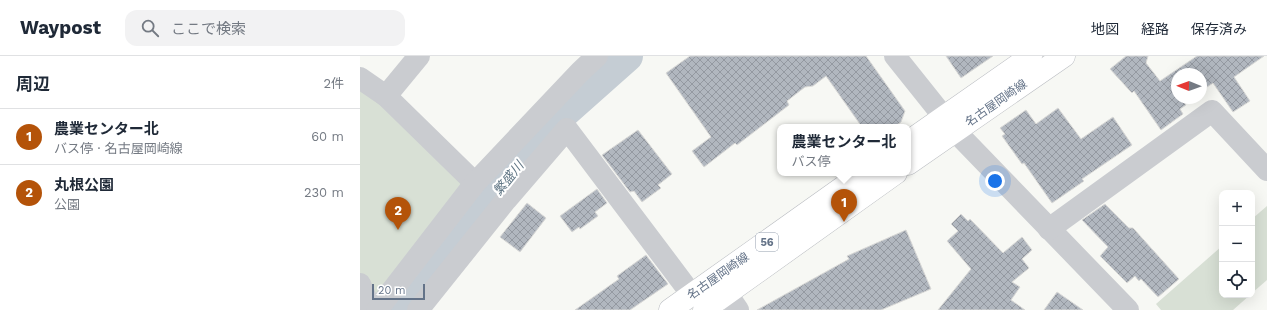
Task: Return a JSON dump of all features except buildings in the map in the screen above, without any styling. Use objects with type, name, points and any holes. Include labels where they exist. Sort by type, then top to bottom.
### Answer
[{"type":"main road","name":"名古屋岡崎線","points":[[911,161],[949,124],[1031,56]]},
{"type":"main road","name":"名古屋岡崎線","points":[[911,141],[949,124],[1064,56]]},
{"type":"main road","name":"名古屋岡崎線","points":[[698,302],[859,176]]},
{"type":"main road","name":"名古屋岡崎線","points":[[670,310],[698,302],[732,302],[892,176]]},
{"type":"street","points":[[386,96],[419,56]]},
{"type":"street","points":[[377,310],[476,184],[580,72],[597,56]]},
{"type":"street","points":[[895,56],[949,124],[1128,310]]},
{"type":"street","points":[[360,78],[386,96],[476,184]]},
{"type":"street","points":[[1049,229],[1212,111],[1267,170]]},
{"type":"street","points":[[418,310],[506,200],[567,128],[698,302]]},
{"type":"street","points":[[360,284],[371,310]]},
{"type":"shaded area","points":[[360,83],[471,183],[374,310],[360,277]]},
{"type":"shaded area","points":[[1267,206],[1267,280],[1255,290],[1255,226],[1255,216]]},
{"type":"shaded area","points":[[1219,249],[1219,298],[1247,298],[1233,310],[1161,310],[1156,304]]},
{"type":"waterway","name":"繁盛川","points":[[400,310],[556,119],[627,56]]},
{"type":"place","name":"農業センター北","points":[[844,222]]},
{"type":"place","name":"丸根公園","points":[[398,230]]}]
